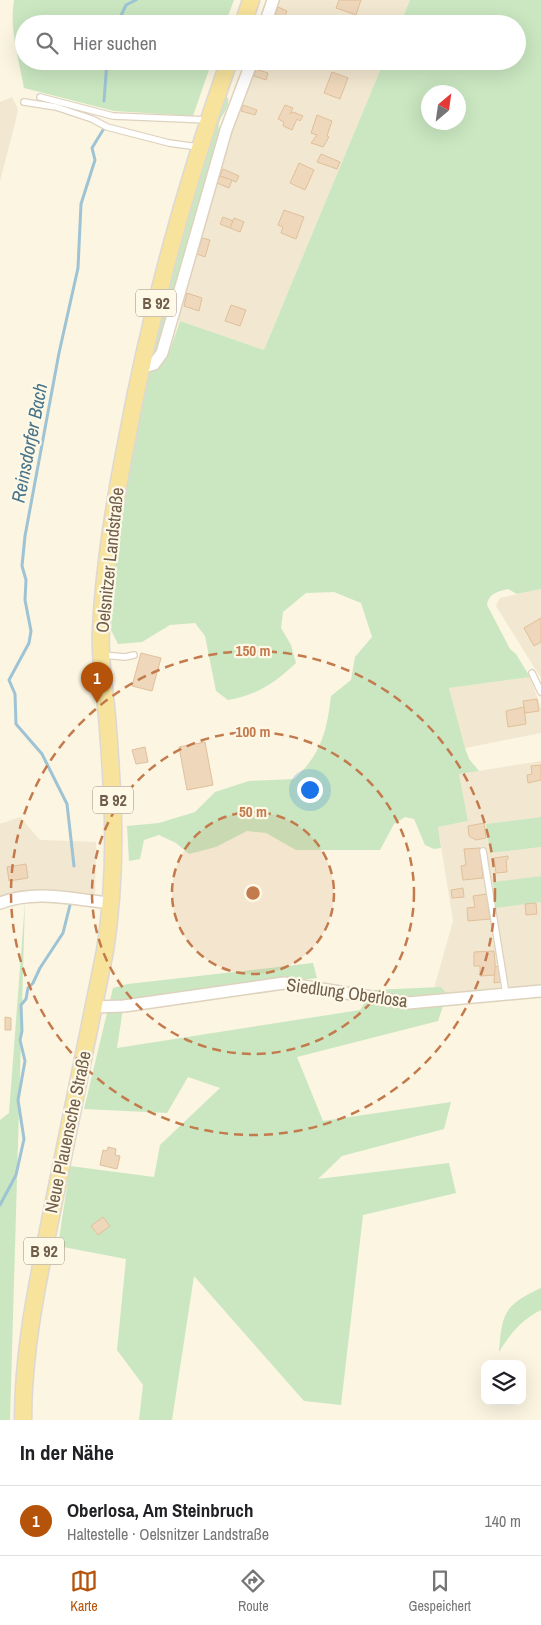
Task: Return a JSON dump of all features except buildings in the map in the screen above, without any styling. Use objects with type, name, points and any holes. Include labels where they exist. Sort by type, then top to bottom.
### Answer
[{"type":"main road","points":[[246,15],[251,0]]},
{"type":"main road","name":"Oelsnitzer Landstraße","points":[[112,903],[115,822],[102,655],[102,597],[108,550],[141,368],[168,257],[199,148],[226,70]]},
{"type":"main road","name":"Neue Plauensche Straße","points":[[23,1420],[27,1348],[36,1290],[94,1007],[112,903]]},
{"type":"street","points":[[268,15],[273,0]]},
{"type":"street","points":[[141,368],[154,364],[162,353],[226,130],[249,70]]},
{"type":"street","points":[[220,88],[240,93]]},
{"type":"street","points":[[0,903],[27,895],[51,895],[112,903]]},
{"type":"street","name":"Siedlung Oberlosa","points":[[94,1007],[124,1006],[284,983],[408,1003],[506,996],[541,991]]},
{"type":"lane","points":[[40,98],[113,116],[208,120]]},
{"type":"lane","points":[[24,102],[56,106],[92,118],[106,127],[169,143],[199,148]]},
{"type":"lane","points":[[102,655],[125,657],[134,655]]},
{"type":"lane","points":[[532,673],[541,692]]},
{"type":"lane","points":[[483,851],[506,996]]},
{"type":"shaded area","points":[[277,0],[410,0],[404,15],[271,15]]},
{"type":"shaded area","points":[[252,70],[380,70],[264,350],[180,321],[177,318],[212,184]]},
{"type":"shaded area","points":[[12,97],[18,109],[0,181],[0,102]]},
{"type":"shaded area","points":[[541,589],[541,678],[496,606],[500,598]]},
{"type":"shaded area","points":[[530,677],[541,708],[541,733],[465,748],[449,688]]},
{"type":"shaded area","points":[[541,761],[541,817],[487,824],[490,853],[541,847],[541,876],[486,885],[501,990],[431,999],[453,921],[438,827],[468,821],[459,774]]},
{"type":"shaded area","points":[[20,817],[40,840],[96,842],[95,896],[17,892],[0,898],[0,824]]},
{"type":"shaded area","points":[[541,902],[541,987],[510,991],[507,987],[496,908]]},
{"type":"green space","points":[[14,0],[234,0],[228,15],[15,15],[15,44]]},
{"type":"green space","points":[[410,0],[541,0],[541,589],[517,594],[508,589],[500,591],[492,595],[487,605],[510,649],[516,654],[530,677],[449,688],[465,748],[469,759],[479,771],[459,774],[468,821],[438,827],[441,848],[434,849],[425,845],[414,819],[405,817],[394,824],[380,850],[296,850],[266,833],[247,831],[216,847],[189,854],[176,843],[159,835],[144,840],[140,859],[129,861],[127,826],[159,823],[195,812],[215,792],[249,781],[294,779],[311,761],[317,751],[325,731],[331,696],[351,680],[355,657],[372,637],[361,603],[334,592],[306,593],[283,612],[281,628],[291,645],[296,663],[281,677],[265,687],[248,695],[228,700],[216,691],[205,636],[195,623],[170,625],[142,642],[118,644],[111,630],[115,550],[140,415],[149,372],[168,356],[180,321],[264,350],[380,70],[526,70],[526,15],[404,15]]},
{"type":"green space","points":[[20,70],[209,70],[193,116],[114,111],[24,88]]},
{"type":"green space","points":[[225,96],[228,98],[228,105],[219,123],[218,146],[156,355],[151,357],[188,205]]},
{"type":"green space","points":[[541,817],[541,847],[490,853],[486,824]]},
{"type":"green space","points":[[541,876],[541,902],[496,908],[493,882]]},
{"type":"green space","points":[[25,902],[10,1420],[0,1420],[0,1120],[9,1113]]},
{"type":"green space","points":[[313,963],[317,978],[124,1002],[117,1048],[360,1010],[373,990],[441,987],[447,994],[438,1021],[297,1057],[323,1121],[451,1102],[444,1129],[342,1156],[318,1179],[449,1163],[456,1193],[363,1215],[341,1405],[304,1401],[194,1276],[172,1420],[139,1420],[143,1385],[117,1350],[126,1259],[58,1246],[70,1166],[154,1177],[160,1145],[220,1088],[188,1077],[167,1113],[84,1109],[113,988],[128,984]]},
{"type":"green space","points":[[541,1288],[541,1310],[517,1328],[499,1352],[502,1328],[507,1312],[519,1300]]},
{"type":"waterway","name":"Reinsdorfer Bach","points":[[121,15],[126,5],[136,0]]},
{"type":"waterway","name":"Reinsdorfer Bach","points":[[104,101],[106,70]]},
{"type":"waterway","name":"Reinsdorfer Bach","points":[[74,866],[67,804],[42,754],[16,724],[15,694],[9,680],[29,643],[31,631],[25,600],[26,580],[22,566],[25,536],[59,353],[78,268],[81,204],[95,160],[92,148],[103,130]]},
{"type":"waterway","name":"Reinsdorfer Bach","points":[[0,1205],[16,1175],[24,1139],[18,1100],[25,1061],[20,1040],[22,1031],[21,1005],[26,999],[28,988],[33,983],[40,968],[63,933],[70,905]]},
{"type":"place","name":"Oberlosa, Am Steinbruch","points":[[97,703]]}]
